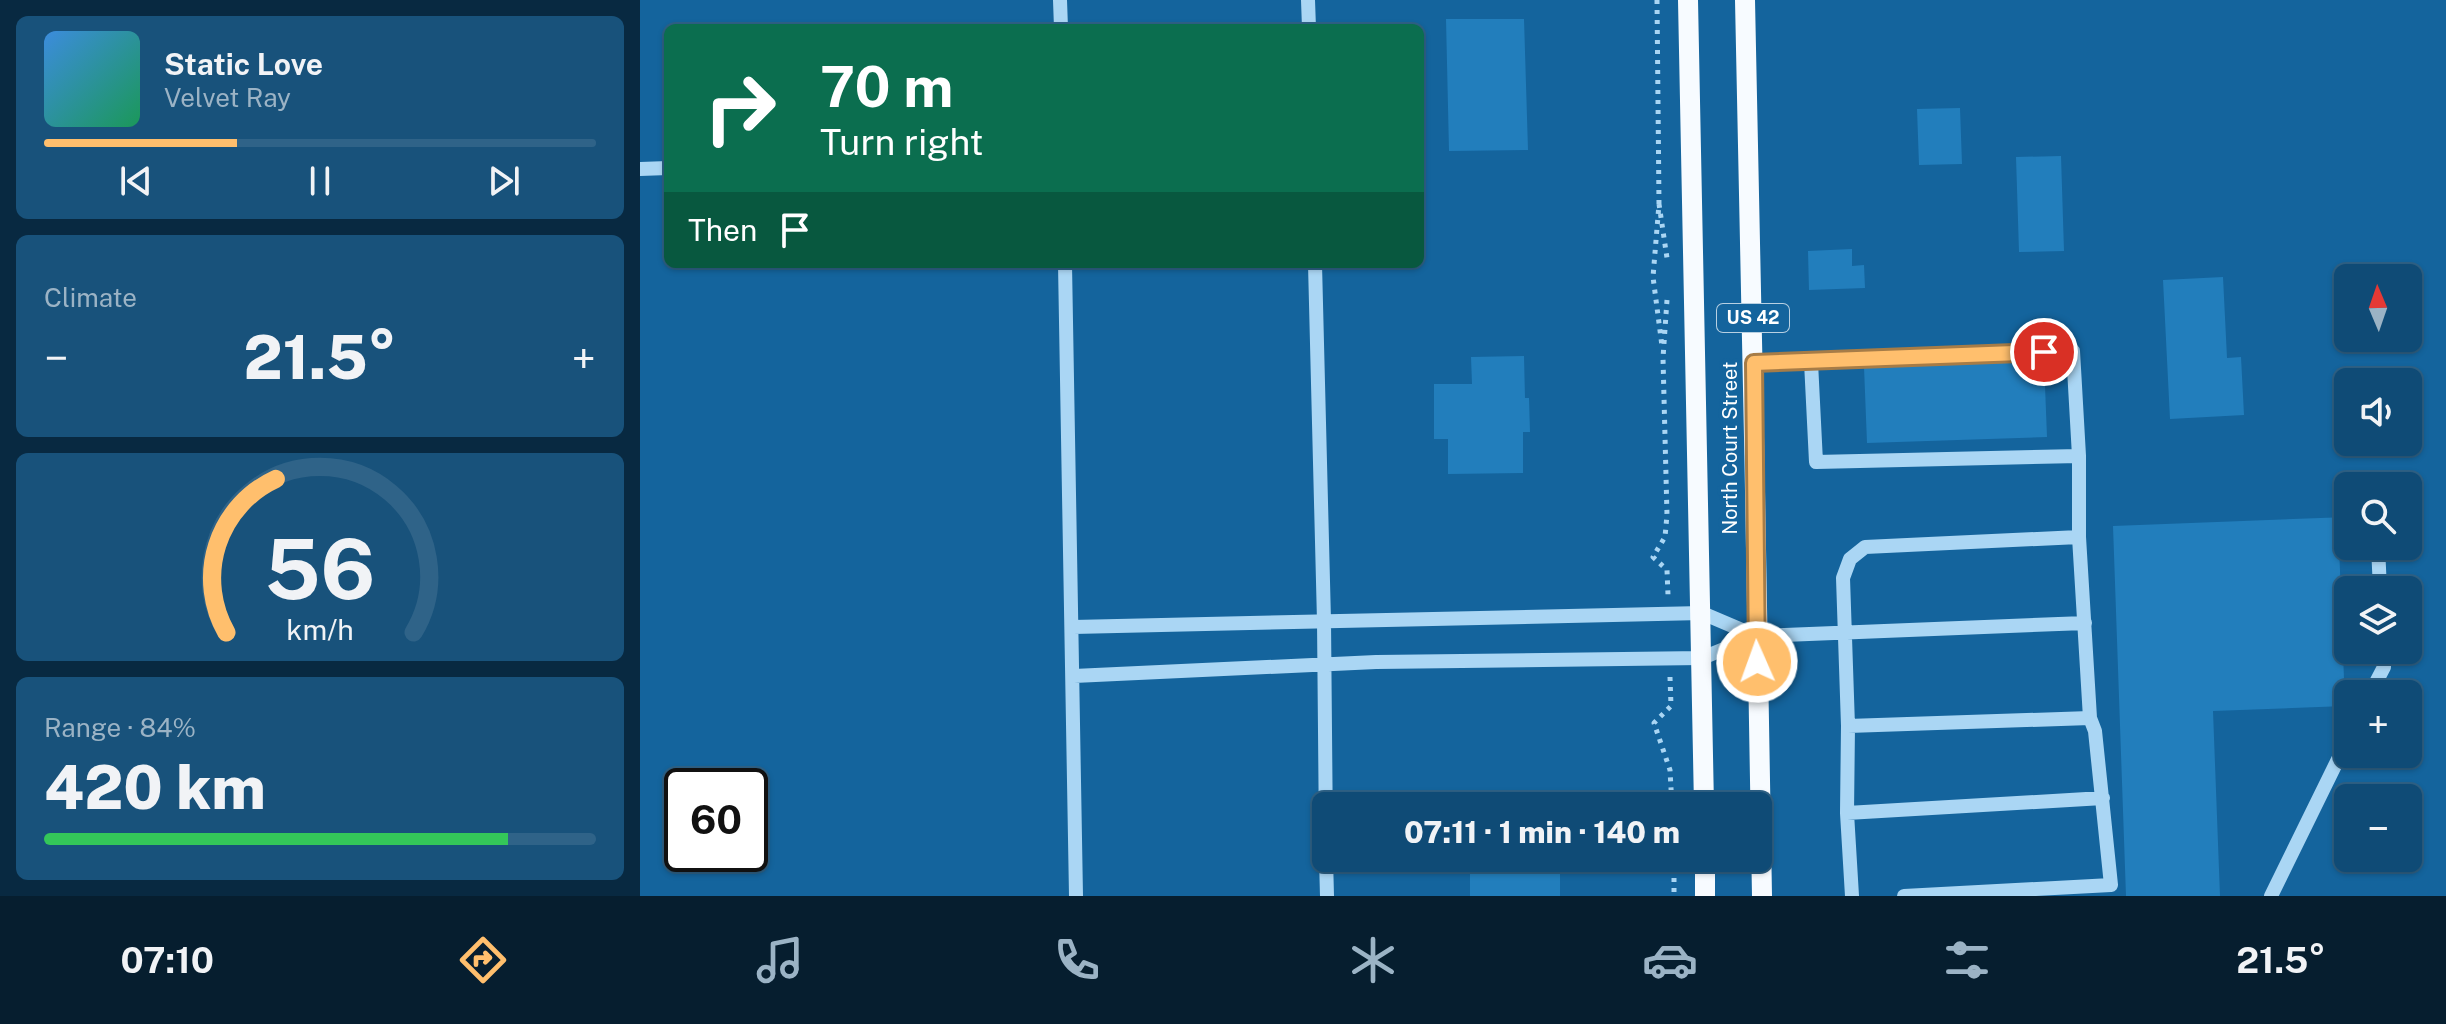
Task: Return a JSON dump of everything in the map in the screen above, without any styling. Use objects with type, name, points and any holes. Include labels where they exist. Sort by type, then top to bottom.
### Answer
[{"type":"main road","name":"North Court Street","points":[[1688,0],[1704,792]]},
{"type":"main road","name":"North Court Street","points":[[1745,0],[1762,896]]},
{"type":"main road","points":[[1705,872],[1705,896]]},
{"type":"lane","points":[[1060,0],[1061,24]]},
{"type":"lane","points":[[1308,0],[1309,24]]},
{"type":"lane","points":[[640,169],[664,168]]},
{"type":"lane","points":[[1065,268],[1076,896]]},
{"type":"lane","points":[[1315,268],[1325,792]]},
{"type":"lane","points":[[1754,363],[2073,351],[2079,456],[2079,537],[2090,718],[2095,731],[2111,885],[1904,896]]},
{"type":"lane","points":[[1811,362],[1816,462],[2079,456]]},
{"type":"lane","points":[[1852,896],[1843,633],[1843,578],[1850,559],[1865,547],[2079,537]]},
{"type":"lane","points":[[1073,627],[1702,613],[1756,636]]},
{"type":"lane","points":[[1074,676],[1324,665],[1702,658],[1756,636],[2085,623]]},
{"type":"lane","points":[[1848,726],[2090,718]]},
{"type":"lane","points":[[2271,896],[2334,768]]},
{"type":"lane","points":[[1847,813],[2103,798]]},
{"type":"lane","points":[[1326,872],[1327,896]]},
{"type":"path","points":[[1657,0],[1659,204],[1653,277],[1663,358],[1667,515],[1665,537],[1653,557],[1667,570],[1669,614]]},
{"type":"path","points":[[1659,204],[1667,261]]},
{"type":"path","points":[[1663,358],[1668,290]]},
{"type":"path","points":[[1669,659],[1671,706],[1654,723],[1670,770],[1671,792]]},
{"type":"path","points":[[1674,872],[1674,896]]},
{"type":"building","points":[[1446,19],[1524,19],[1528,150],[1449,151]]},
{"type":"building","points":[[1960,108],[1962,164],[1919,165],[1917,109]]},
{"type":"building","points":[[2061,156],[2064,251],[2019,252],[2016,157]]},
{"type":"building","points":[[1852,249],[1852,266],[1864,265],[1865,288],[1809,290],[1808,251]]},
{"type":"building","points":[[2223,277],[2227,358],[2241,357],[2244,415],[2170,419],[2163,280]]},
{"type":"building","points":[[1524,356],[1530,432],[1523,432],[1523,473],[1448,474],[1448,439],[1434,439],[1434,384],[1472,384],[1471,357]]},
{"type":"building","points":[[2044,360],[2047,437],[1867,443],[1864,367]]},
{"type":"building","points":[[2334,518],[2334,560],[2340,560],[2340,576],[2334,576],[2334,664],[2343,664],[2344,680],[2334,680],[2334,706],[2213,711],[2220,896],[2126,896],[2113,526]]},
{"type":"building","points":[[1470,872],[1560,872],[1560,896],[1470,896]]},
{"type":"route","points":[[1757,662],[1754,363],[2044,352]]}]
